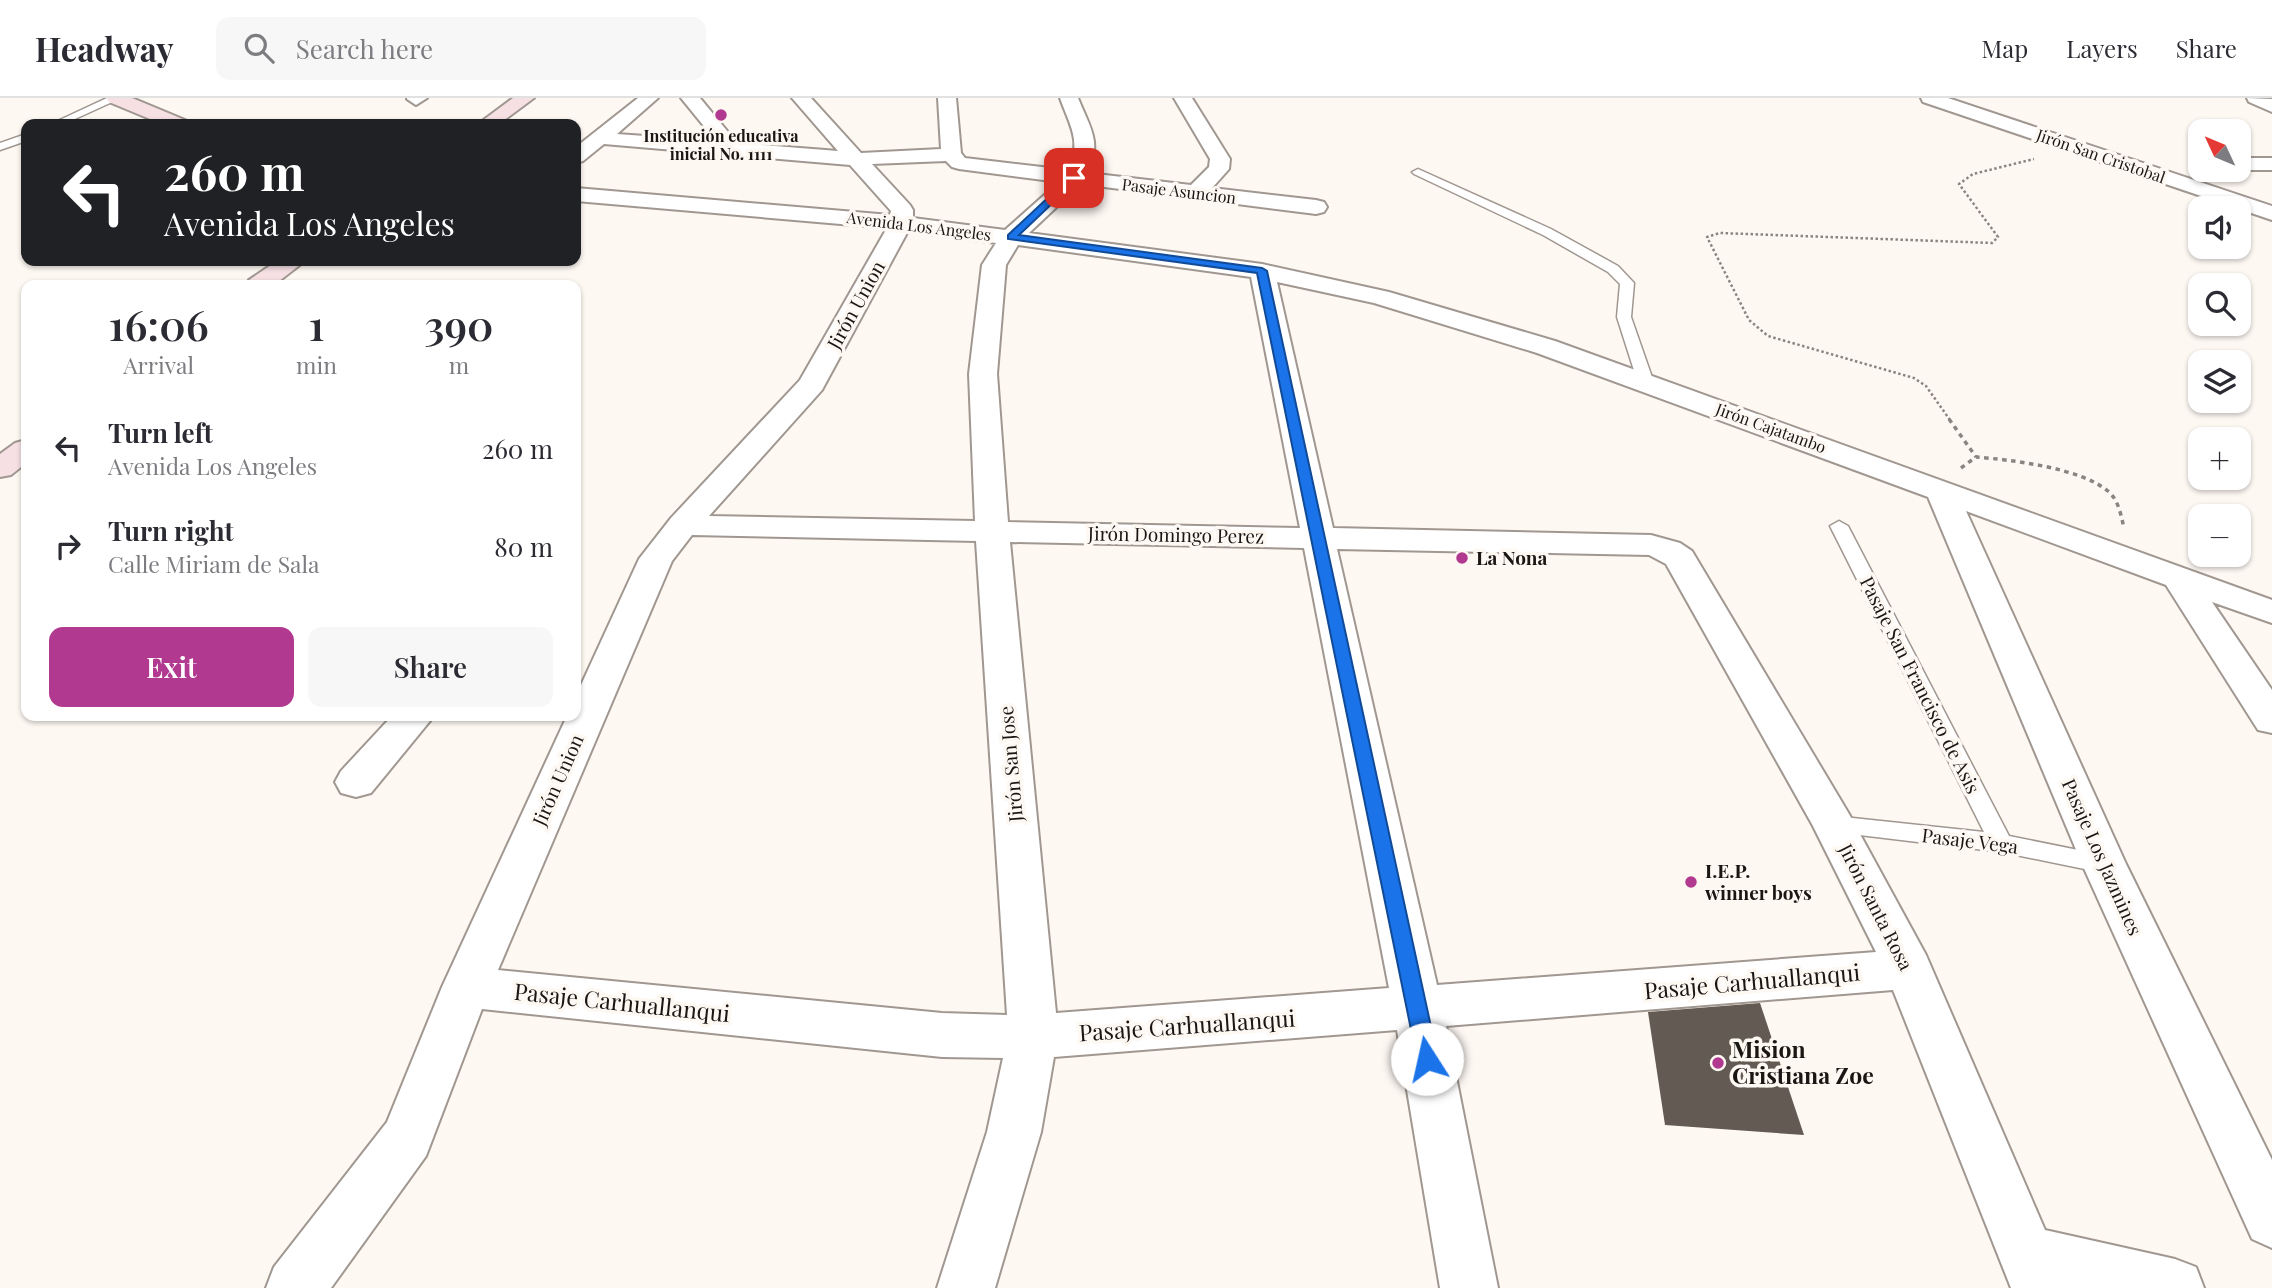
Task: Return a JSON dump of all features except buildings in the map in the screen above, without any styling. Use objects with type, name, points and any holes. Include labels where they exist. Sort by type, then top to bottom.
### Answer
[{"type":"street","points":[[116,98],[166,119]]},
{"type":"street","points":[[494,119],[525,98]]},
{"type":"street","points":[[581,153],[649,98]]},
{"type":"street","points":[[690,98],[727,142],[726,147]]},
{"type":"street","points":[[801,98],[902,209],[901,223]]},
{"type":"street","points":[[947,98],[955,159]]},
{"type":"street","points":[[1069,98],[1084,137],[1086,154],[1074,178]]},
{"type":"street","points":[[1183,98],[1220,159],[1219,169],[1195,193]]},
{"type":"street","name":"Jirón San Cristobal","points":[[1930,98],[2272,213]]},
{"type":"street","points":[[2256,98],[2272,106]]},
{"type":"street","name":"Pasaje Asuncion","points":[[599,138],[857,159],[955,159],[1074,178],[1316,207]]},
{"type":"street","points":[[2251,164],[2272,164]]},
{"type":"street","points":[[2147,172],[2188,168]]},
{"type":"street","name":"Jirón San Jose","points":[[966,1288],[1014,1132],[1033,1037],[992,530],[983,374],[994,265],[1011,237],[1074,178]]},
{"type":"street","name":"Avenida Los Angeles","points":[[581,195],[901,223],[1262,271]]},
{"type":"street","name":"Jirón Union","points":[[586,691],[656,559],[683,525],[812,384],[901,223]]},
{"type":"street","points":[[265,280],[286,266]]},
{"type":"street","points":[[1262,271],[1418,1009],[1469,1288]]},
{"type":"street","name":"Jirón Cajatambo","points":[[1262,271],[1380,297],[1546,347],[2272,611]]},
{"type":"street","points":[[0,468],[21,453]]},
{"type":"street","name":"Pasaje Los Jazmines","points":[[1941,491],[2104,864],[2272,1220]]},
{"type":"street","name":"Jirón Domingo Perez","points":[[683,525],[1651,545],[1668,550]]},
{"type":"street","name":"Jirón Santa Rosa","points":[[1668,550],[1680,558],[1834,825],[1909,969],[2033,1271]]},
{"type":"street","points":[[2177,576],[2272,720]]},
{"type":"street","points":[[356,782],[410,721]]},
{"type":"street","name":"Jirón Union","points":[[295,1288],[407,1138],[574,721]]},
{"type":"street","name":"Pasaje Carhuallanqui","points":[[466,987],[942,1035],[1033,1037],[1909,969]]},
{"type":"street","points":[[2033,1271],[2175,1288]]},
{"type":"lane","points":[[68,119],[116,98]]},
{"type":"lane","points":[[0,147],[21,138]]},
{"type":"lane","points":[[1418,172],[1547,232],[1613,269],[1627,283],[1624,317],[1646,383]]},
{"type":"lane","name":"Pasaje San Francisco de Asis","points":[[1839,526],[2001,843]]},
{"type":"lane","name":"Pasaje Vega","points":[[1834,825],[2001,843],[2104,864]]},
{"type":"path","points":[[1976,457],[1926,386],[1914,378],[1769,336],[1749,320],[1707,237],[1720,233],[1992,243],[1998,237],[1959,184],[1973,174],[2078,149]]},
{"type":"path","points":[[1941,491],[1949,485],[1966,462],[1976,457],[2056,472],[2101,484],[2112,495],[2136,562]]},
{"type":"place","name":"Institución educativa inicial No. 1111","points":[[721,115]]},
{"type":"place","name":"La Nona","points":[[1462,558]]},
{"type":"place","name":"I.E.P. winner boys","points":[[1691,882]]},
{"type":"place","name":"Mision Cristiana Zoe","points":[[1718,1063]]},
{"type":"route","points":[[1074,178],[1011,237],[1262,271],[1427,1059]]}]
